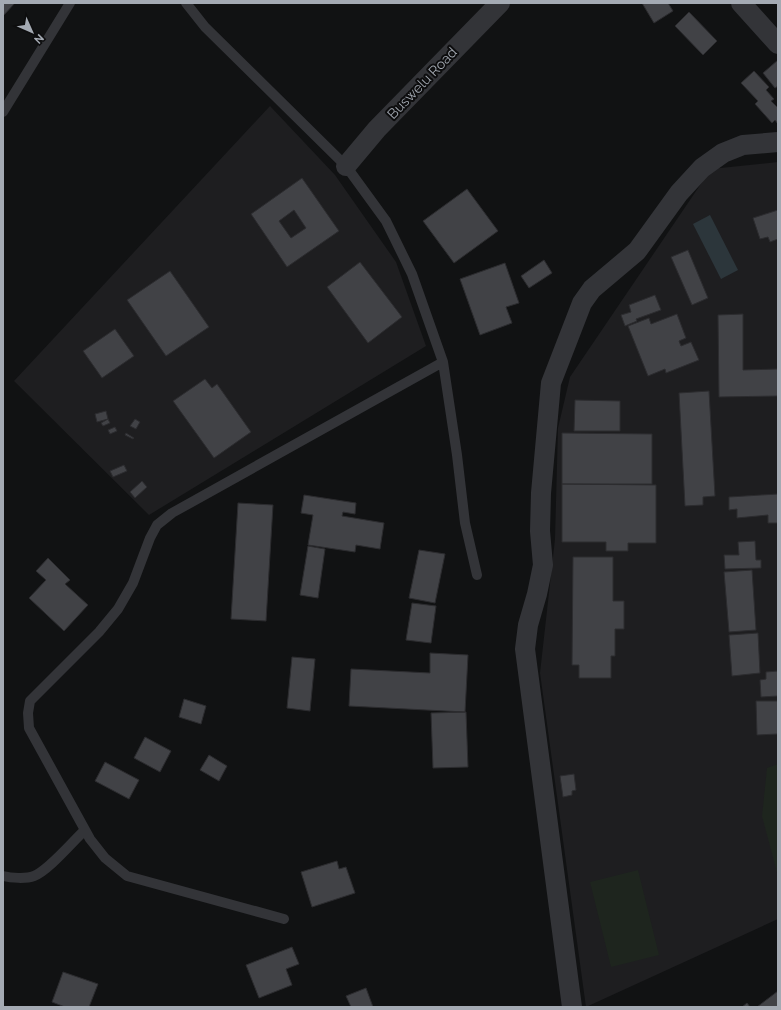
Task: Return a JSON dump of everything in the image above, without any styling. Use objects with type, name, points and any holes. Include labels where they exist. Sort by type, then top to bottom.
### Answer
[{"type":"street","name":"Buswelu Road","points":[[346,166],[377,129],[500,3]]},
{"type":"street","points":[[741,3],[778,44]]},
{"type":"street","points":[[572,1007],[525,649],[528,625],[537,594],[543,565],[540,531],[541,493],[551,383],[582,303],[592,289],[637,251],[679,193],[702,168],[723,153],[743,145],[778,142]]},
{"type":"lane","points":[[3,112],[70,3]]},
{"type":"lane","points":[[186,3],[205,27],[346,166],[386,222],[393,235],[412,274],[443,362],[457,455],[465,523],[477,575]]},
{"type":"lane","points":[[284,919],[127,876],[105,858],[85,830],[29,728],[28,713],[30,701],[99,632],[118,609],[133,583],[150,538],[157,525],[172,514],[443,362]]},
{"type":"lane","points":[[3,876],[10,878],[33,877],[42,871],[85,830]]},
{"type":"shaded area","points":[[270,106],[335,175],[396,262],[426,346],[149,515],[14,381]]},
{"type":"shaded area","points":[[778,162],[778,919],[586,1007],[540,673],[555,539],[558,428],[570,377],[711,169]]},
{"type":"shaded area","points":[[710,215],[738,270],[721,279],[693,224]]},
{"type":"shaded area","points":[[778,764],[778,876],[762,816],[767,768]]},
{"type":"shaded area","points":[[638,870],[659,955],[611,967],[590,882]]},
{"type":"building","points":[[3,3],[15,3],[3,16]]},
{"type":"building","points":[[642,3],[668,3],[673,11],[654,23]]},
{"type":"building","points":[[689,12],[717,41],[703,55],[675,26]]},
{"type":"building","points":[[778,60],[778,86],[775,88],[763,73]]},
{"type":"building","points":[[754,71],[769,87],[766,90],[774,99],[771,101],[778,108],[778,124],[775,120],[772,123],[755,104],[758,101],[741,83]]},
{"type":"building","points":[[302,178],[339,231],[287,267],[251,214]],"holes":[[[294,210],[306,228],[291,238],[279,221]]]},
{"type":"building","points":[[467,189],[498,231],[454,263],[423,221]]},
{"type":"building","points":[[778,210],[778,239],[770,242],[768,237],[760,239],[753,218]]},
{"type":"building","points":[[688,250],[708,298],[692,305],[671,257]]},
{"type":"building","points":[[544,260],[552,273],[529,288],[521,276]]},
{"type":"building","points":[[360,262],[402,317],[368,343],[327,287]]},
{"type":"building","points":[[505,263],[519,303],[506,307],[512,323],[480,335],[460,279]]},
{"type":"building","points":[[170,271],[209,327],[166,356],[127,300]]},
{"type":"building","points":[[655,295],[661,310],[636,319],[637,321],[625,326],[621,315],[631,312],[629,305]]},
{"type":"building","points":[[677,314],[686,338],[679,341],[681,346],[691,342],[699,360],[666,373],[665,369],[648,376],[628,326],[649,318],[651,324]]},
{"type":"building","points":[[743,314],[743,370],[778,369],[778,396],[719,397],[718,315]]},
{"type":"building","points":[[115,329],[134,356],[102,378],[83,351]]},
{"type":"building","points":[[205,379],[212,388],[217,384],[251,432],[214,458],[173,401]]},
{"type":"building","points":[[709,391],[715,496],[703,497],[703,505],[685,506],[679,393]]},
{"type":"building","points":[[575,400],[620,401],[620,431],[574,431]]},
{"type":"building","points":[[106,411],[108,419],[97,422],[95,414]]},
{"type":"building","points":[[108,419],[110,423],[103,426],[101,423]]},
{"type":"building","points":[[135,419],[140,422],[136,429],[130,426]]},
{"type":"building","points":[[115,427],[117,431],[110,434],[108,430]]},
{"type":"building","points":[[126,433],[134,438],[133,439],[125,435]]},
{"type":"building","points":[[562,433],[652,434],[652,484],[562,484]]},
{"type":"building","points":[[124,465],[127,471],[113,477],[110,471]]},
{"type":"building","points":[[142,481],[147,487],[135,498],[130,492]]},
{"type":"building","points":[[562,484],[656,485],[656,543],[628,543],[628,551],[606,551],[606,542],[562,542]]},
{"type":"building","points":[[778,494],[778,523],[768,523],[768,515],[737,518],[737,509],[729,510],[729,497]]},
{"type":"building","points":[[304,495],[356,503],[355,514],[343,512],[342,516],[384,523],[380,549],[356,545],[355,552],[308,545],[313,515],[301,513]]},
{"type":"building","points":[[238,503],[273,505],[266,621],[231,619]]},
{"type":"building","points":[[755,541],[756,560],[761,560],[761,568],[725,569],[724,555],[739,555],[738,542]]},
{"type":"building","points":[[308,546],[325,549],[318,598],[300,595]]},
{"type":"building","points":[[419,550],[445,554],[435,603],[409,598]]},
{"type":"building","points":[[573,557],[613,557],[613,601],[624,601],[624,629],[615,629],[615,656],[611,656],[611,678],[579,678],[579,665],[572,665]]},
{"type":"building","points":[[48,558],[70,580],[65,584],[88,605],[64,631],[29,598],[46,580],[36,571]]},
{"type":"building","points":[[752,570],[756,630],[729,632],[724,572]]},
{"type":"building","points":[[412,603],[436,606],[431,643],[406,640]]},
{"type":"building","points":[[758,633],[760,673],[732,676],[729,635]]},
{"type":"building","points":[[430,653],[468,655],[465,712],[349,706],[351,669],[430,673]]},
{"type":"building","points":[[292,657],[315,659],[310,711],[287,708]]},
{"type":"building","points":[[778,671],[778,696],[761,697],[760,680],[766,679],[766,672]]},
{"type":"building","points":[[184,699],[206,706],[201,724],[179,717]]},
{"type":"building","points":[[756,701],[778,701],[778,734],[757,735]]},
{"type":"building","points":[[466,712],[468,767],[433,768],[431,713]]},
{"type":"building","points":[[145,737],[171,751],[160,772],[134,758]]},
{"type":"building","points":[[209,755],[227,766],[219,781],[200,770]]},
{"type":"building","points":[[105,762],[139,780],[129,799],[95,781]]},
{"type":"building","points":[[574,774],[576,790],[572,791],[572,795],[563,797],[560,776]]},
{"type":"building","points":[[337,861],[339,869],[346,867],[355,893],[312,907],[301,872]]},
{"type":"building","points":[[292,947],[299,964],[286,969],[292,985],[259,998],[246,965]]},
{"type":"building","points":[[63,972],[98,984],[89,1007],[65,1007],[52,1002]]},
{"type":"building","points":[[366,988],[373,1007],[351,1007],[346,996]]},
{"type":"building","points":[[778,991],[778,1007],[757,1007]]},
{"type":"building","points":[[747,1003],[750,1007],[742,1007]]}]
